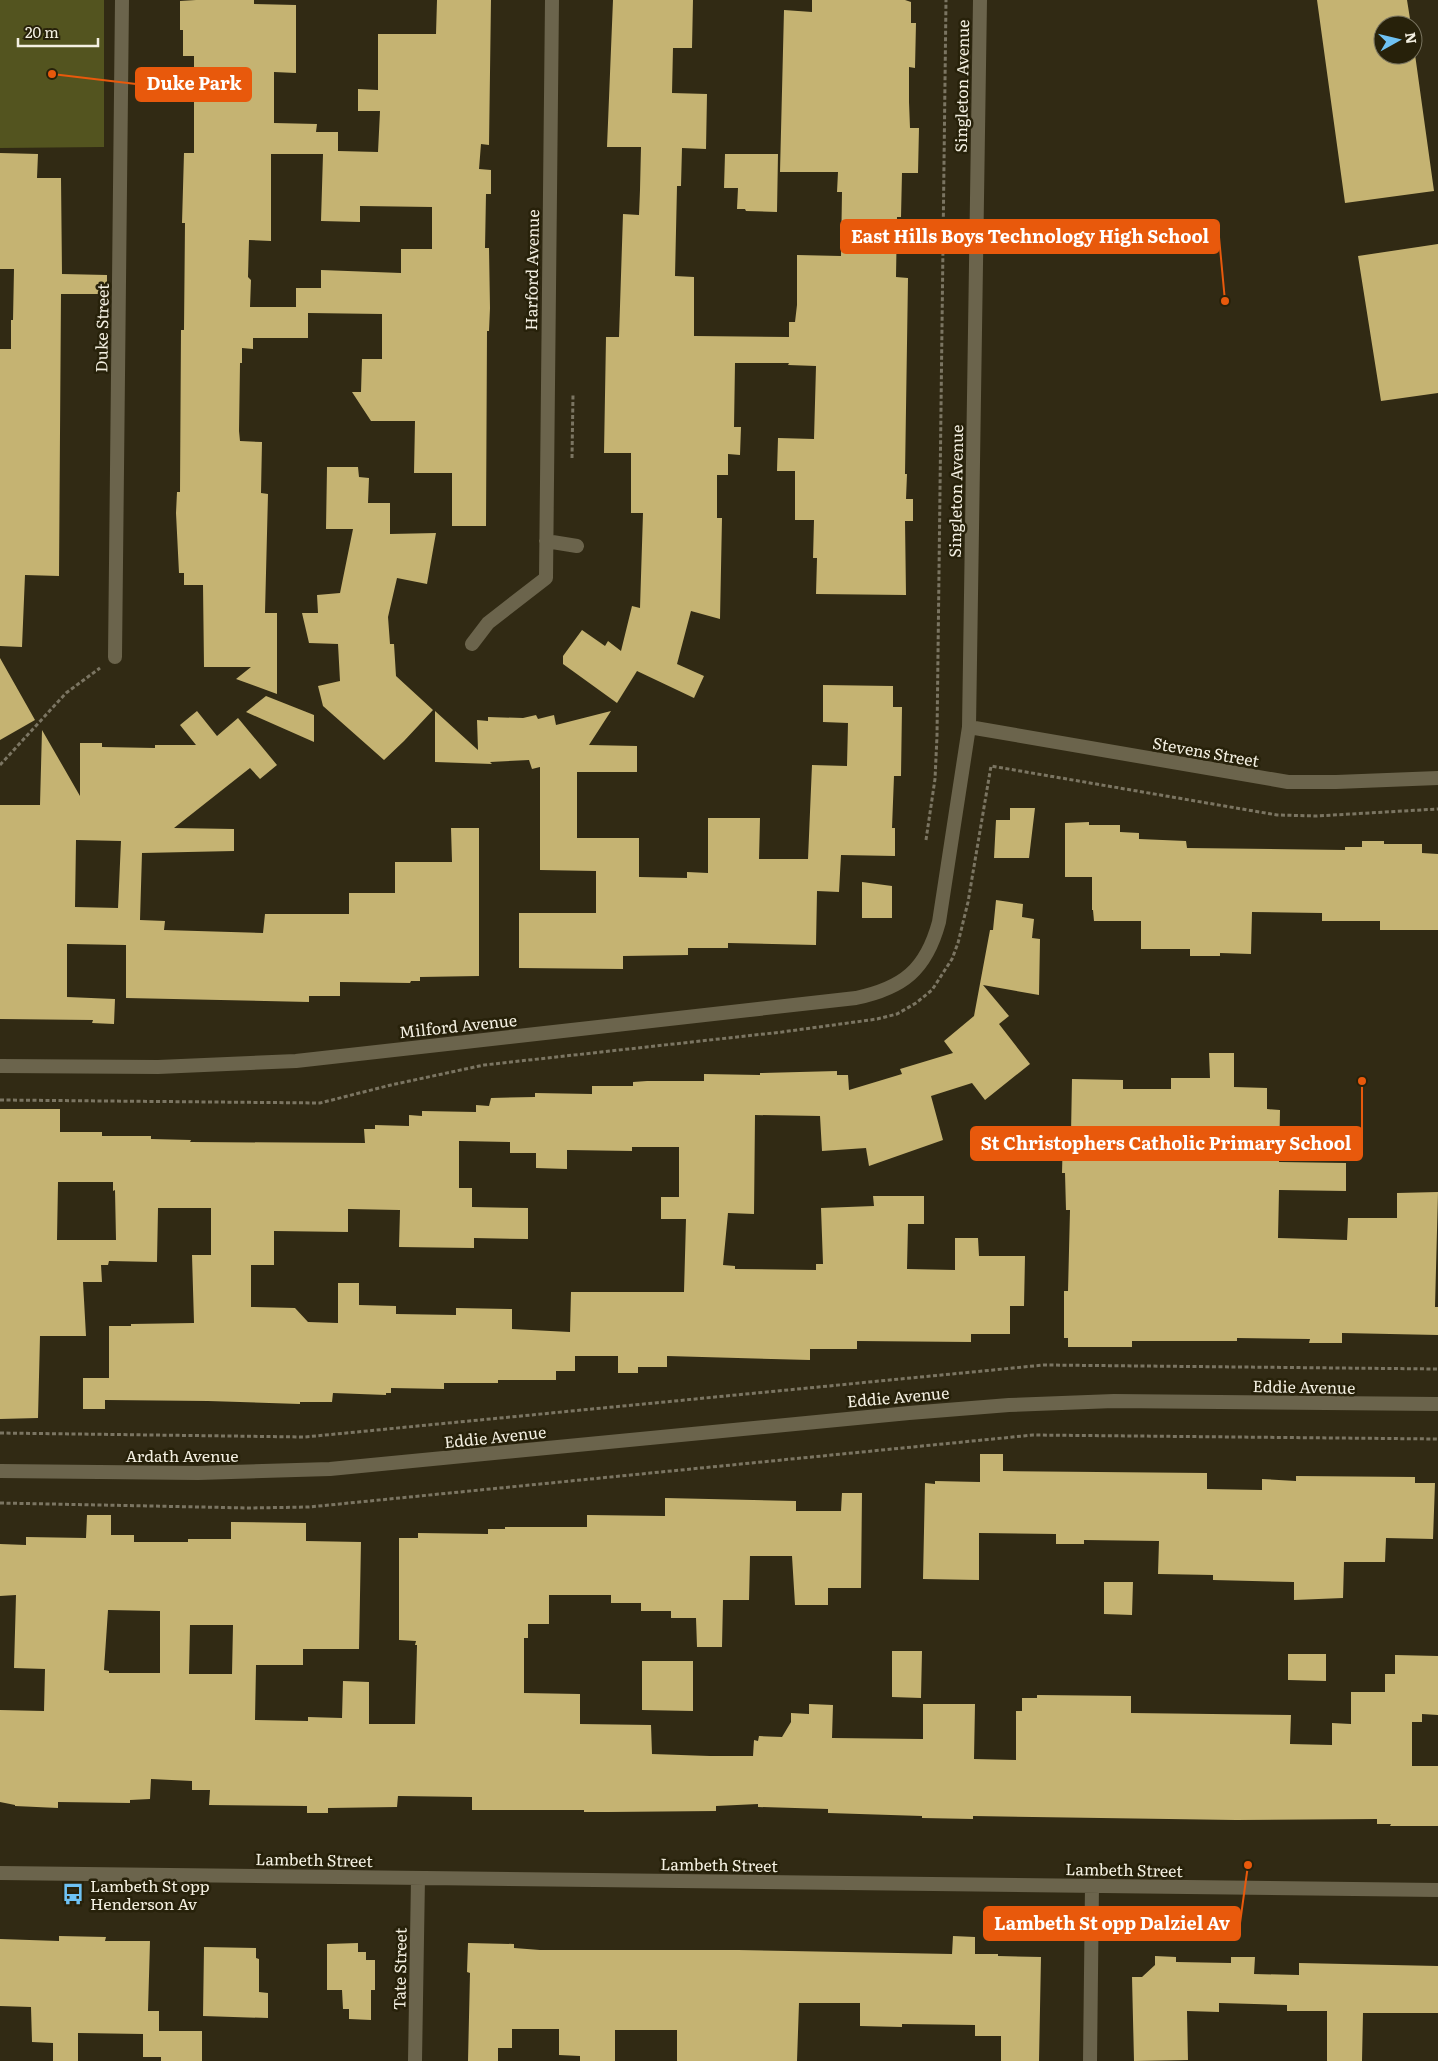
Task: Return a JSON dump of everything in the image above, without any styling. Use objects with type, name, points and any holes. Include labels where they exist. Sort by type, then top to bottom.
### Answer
[{"type":"street","name":"Duke Street","points":[[115,657],[122,0]]},
{"type":"street","name":"Harford Avenue","points":[[472,644],[488,623],[546,578],[552,0]]},
{"type":"street","name":"Singleton Avenue","points":[[913,972],[931,947],[939,922],[970,727],[980,0]]},
{"type":"street","points":[[546,540],[577,546]]},
{"type":"street","name":"Stevens Street","points":[[970,727],[1288,782],[1438,778]]},
{"type":"street","name":"Milford Avenue","points":[[0,1066],[158,1066],[296,1061],[856,998],[882,992],[893,987],[913,972]]},
{"type":"street","name":"Eddie Avenue","points":[[363,1467],[899,1414],[1009,1405],[1114,1401],[1438,1404]]},
{"type":"street","name":"Ardath Avenue","points":[[0,1471],[249,1473],[363,1467]]},
{"type":"street","name":"Lambeth Street","points":[[0,1873],[1438,1890]]},
{"type":"street","name":"Tate Street","points":[[415,2061],[418,1878]]},
{"type":"street","points":[[1090,2061],[1092,1886]]},
{"type":"path","points":[[926,840],[935,778],[938,736],[946,0]]},
{"type":"path","points":[[572,458],[573,394]]},
{"type":"path","points":[[0,765],[66,693],[115,657]]},
{"type":"path","points":[[0,1100],[320,1103],[391,1085],[484,1065],[782,1032],[877,1019],[897,1014],[916,1003],[932,990],[952,960],[968,902],[991,766],[1277,815],[1308,816],[1438,809]]},
{"type":"path","points":[[0,1433],[306,1437],[1044,1365],[1438,1369]]},
{"type":"path","points":[[0,1503],[250,1508],[309,1507],[1033,1435],[1438,1439]]},
{"type":"shaded area","points":[[0,0],[104,0],[104,147],[0,148]]},
{"type":"building","points":[[254,0],[254,4],[296,5],[296,73],[274,72],[274,123],[317,124],[316,132],[338,132],[338,151],[378,152],[380,111],[358,111],[358,89],[378,90],[378,34],[436,34],[437,0],[491,0],[489,145],[481,144],[479,169],[491,170],[491,194],[486,194],[485,248],[489,248],[490,308],[489,331],[487,331],[486,526],[452,526],[452,473],[414,473],[415,421],[371,421],[352,392],[361,392],[362,359],[382,359],[382,314],[308,313],[308,338],[253,338],[253,349],[242,348],[239,431],[240,441],[262,442],[261,493],[268,494],[265,613],[277,613],[277,694],[236,679],[251,667],[204,667],[203,585],[184,585],[184,573],[179,573],[176,513],[177,492],[180,492],[181,330],[184,330],[185,223],[182,223],[184,153],[194,153],[194,56],[183,56],[183,30],[180,30],[180,1]],"holes":[[[271,154],[323,154],[321,221],[360,222],[360,206],[432,207],[432,249],[401,249],[401,273],[321,270],[321,288],[296,288],[296,307],[250,307],[251,280],[248,277],[249,240],[271,241]]]},
{"type":"building","points":[[613,0],[693,0],[692,48],[673,48],[672,93],[707,94],[706,149],[682,148],[681,186],[677,186],[675,276],[694,277],[694,336],[789,337],[789,322],[795,322],[797,305],[797,255],[841,256],[842,192],[837,192],[838,172],[780,172],[784,10],[812,12],[812,0],[905,0],[911,2],[911,23],[916,23],[915,68],[909,67],[910,128],[919,128],[918,173],[902,173],[901,217],[897,217],[896,277],[908,278],[905,474],[907,474],[906,499],[913,499],[913,521],[905,521],[906,595],[816,594],[817,558],[813,558],[814,520],[795,520],[795,471],[777,471],[778,438],[814,439],[816,366],[788,365],[789,363],[735,363],[734,427],[741,427],[740,455],[728,454],[728,475],[717,475],[717,518],[722,518],[720,619],[691,611],[677,664],[704,676],[694,698],[637,671],[617,703],[563,664],[563,656],[582,630],[605,646],[608,641],[621,651],[632,606],[640,608],[643,513],[631,513],[631,453],[604,453],[606,337],[619,337],[623,214],[639,215],[641,147],[607,147]]},
{"type":"building","points":[[1317,0],[1407,0],[1409,15],[1373,15],[1373,65],[1416,65],[1434,191],[1345,203]]},
{"type":"building","points":[[0,153],[38,154],[37,178],[61,178],[62,274],[107,275],[107,294],[61,294],[59,576],[25,575],[22,647],[0,646],[0,349],[11,349],[14,269],[0,269]]},
{"type":"building","points":[[725,154],[778,154],[777,212],[737,209],[738,188],[724,188]]},
{"type":"building","points":[[1438,244],[1438,393],[1381,401],[1358,256]]},
{"type":"building","points":[[327,467],[358,467],[359,477],[369,478],[368,503],[390,503],[390,534],[436,533],[427,584],[397,578],[388,617],[390,644],[394,644],[396,676],[433,710],[384,760],[323,706],[318,686],[340,681],[338,644],[309,643],[302,613],[318,613],[317,595],[340,593],[353,529],[326,529]]},
{"type":"building","points":[[0,658],[35,720],[0,740]]},
{"type":"building","points":[[823,685],[893,686],[893,707],[902,707],[901,776],[894,776],[892,828],[895,828],[895,856],[841,855],[839,892],[817,891],[816,945],[728,943],[728,948],[688,948],[688,955],[623,956],[623,969],[519,968],[519,913],[596,913],[596,871],[540,870],[540,767],[532,769],[529,760],[490,762],[492,764],[435,762],[435,711],[478,750],[477,720],[488,721],[488,717],[523,718],[536,715],[538,719],[554,715],[556,725],[611,711],[589,745],[637,746],[637,772],[577,772],[577,838],[639,838],[639,877],[687,878],[687,872],[708,873],[708,818],[760,818],[759,859],[808,859],[812,765],[847,766],[848,723],[823,722]]},
{"type":"building","points":[[266,696],[314,715],[314,742],[246,712]]},
{"type":"building","points":[[197,711],[217,736],[238,718],[277,765],[260,779],[250,768],[174,828],[234,829],[234,851],[142,853],[140,920],[165,921],[164,930],[263,933],[265,914],[349,914],[349,893],[395,893],[395,862],[452,862],[451,828],[479,828],[479,976],[420,977],[420,981],[411,981],[410,983],[340,982],[340,996],[309,996],[309,1002],[126,998],[126,945],[67,944],[67,997],[115,999],[114,1024],[92,1023],[93,1020],[0,1019],[0,805],[40,805],[42,730],[80,796],[80,743],[102,743],[102,747],[155,748],[155,745],[196,745],[180,725]],"holes":[[[76,840],[121,841],[118,908],[75,907]]]},
{"type":"building","points":[[1010,808],[1035,808],[1029,858],[994,858],[996,820],[1010,820]]},
{"type":"building","points":[[1089,822],[1089,825],[1120,825],[1120,832],[1139,833],[1139,839],[1186,841],[1187,848],[1345,850],[1345,847],[1362,847],[1362,841],[1384,841],[1384,844],[1422,844],[1422,853],[1438,854],[1438,930],[1380,930],[1380,921],[1322,921],[1322,913],[1252,912],[1251,954],[1220,953],[1220,956],[1190,956],[1190,949],[1141,949],[1141,921],[1094,921],[1092,877],[1065,877],[1065,823]]},
{"type":"building","points":[[862,882],[892,886],[892,918],[862,918]]},
{"type":"building","points":[[996,900],[1023,904],[1022,917],[1034,919],[1032,938],[1040,939],[1039,995],[983,985],[1009,1016],[999,1024],[1030,1064],[985,1100],[972,1083],[931,1096],[943,1140],[869,1166],[866,1148],[822,1151],[820,1116],[755,1115],[754,1214],[728,1213],[723,1265],[735,1266],[735,1269],[816,1270],[816,1264],[823,1264],[821,1208],[874,1206],[873,1196],[924,1196],[924,1224],[908,1224],[907,1269],[955,1270],[955,1238],[978,1238],[979,1256],[1025,1256],[1024,1306],[1010,1306],[1010,1334],[971,1334],[971,1342],[857,1341],[857,1349],[810,1349],[810,1360],[667,1356],[667,1367],[638,1367],[638,1373],[618,1373],[618,1356],[575,1356],[575,1371],[556,1371],[556,1380],[498,1380],[498,1383],[444,1383],[444,1389],[391,1388],[391,1393],[386,1393],[386,1395],[333,1393],[332,1402],[300,1402],[300,1404],[105,1400],[105,1409],[83,1409],[83,1378],[109,1378],[109,1326],[194,1323],[192,1255],[211,1255],[211,1208],[158,1208],[157,1262],[109,1261],[108,1265],[101,1265],[102,1282],[83,1282],[86,1336],[40,1336],[38,1418],[0,1419],[0,1109],[60,1109],[60,1132],[102,1132],[102,1136],[151,1136],[151,1139],[191,1140],[190,1142],[365,1143],[364,1129],[375,1129],[375,1125],[409,1126],[409,1115],[422,1116],[422,1111],[476,1112],[476,1105],[489,1106],[491,1098],[535,1097],[535,1093],[592,1094],[592,1086],[633,1086],[633,1082],[647,1081],[704,1081],[704,1074],[760,1075],[760,1073],[837,1071],[837,1075],[848,1075],[849,1090],[902,1074],[900,1069],[953,1053],[944,1041],[974,1016],[990,930],[993,930]],"holes":[[[459,1141],[510,1142],[510,1153],[536,1153],[536,1168],[567,1169],[567,1150],[632,1151],[632,1147],[679,1147],[679,1197],[661,1197],[661,1219],[686,1219],[684,1292],[571,1292],[570,1332],[512,1329],[512,1309],[456,1308],[456,1315],[396,1314],[396,1306],[359,1305],[359,1283],[338,1283],[338,1323],[308,1322],[295,1308],[251,1307],[251,1265],[274,1265],[274,1231],[348,1232],[348,1209],[400,1210],[399,1247],[474,1248],[474,1238],[528,1239],[528,1208],[472,1207],[472,1188],[459,1188]],[[58,1182],[113,1182],[113,1191],[115,1190],[116,1240],[57,1240]]]},
{"type":"building","points":[[1209,1053],[1234,1053],[1234,1087],[1267,1088],[1267,1109],[1280,1110],[1279,1162],[1346,1163],[1346,1191],[1279,1190],[1278,1238],[1347,1240],[1348,1218],[1397,1218],[1397,1193],[1438,1192],[1435,1307],[1438,1307],[1438,1335],[1342,1333],[1342,1343],[1309,1343],[1310,1339],[1237,1338],[1237,1341],[1132,1341],[1132,1347],[1068,1347],[1068,1338],[1064,1338],[1064,1291],[1068,1291],[1070,1210],[1066,1210],[1065,1173],[1062,1173],[1063,1134],[1071,1134],[1072,1079],[1123,1080],[1123,1089],[1171,1089],[1171,1078],[1210,1078]]},
{"type":"building","points":[[980,1454],[1003,1454],[1003,1471],[1207,1473],[1207,1489],[1262,1490],[1262,1479],[1296,1481],[1296,1476],[1415,1477],[1415,1483],[1435,1483],[1433,1539],[1386,1538],[1385,1562],[1344,1562],[1343,1598],[1294,1600],[1294,1582],[1213,1580],[1213,1575],[1158,1574],[1159,1541],[1084,1540],[1084,1544],[1056,1544],[1056,1534],[979,1533],[979,1580],[923,1579],[925,1483],[935,1484],[935,1481],[980,1482]]},
{"type":"building","points":[[842,1493],[862,1493],[861,1588],[828,1588],[828,1605],[795,1605],[792,1556],[750,1556],[749,1600],[723,1600],[722,1647],[697,1647],[696,1618],[671,1618],[671,1611],[641,1611],[641,1603],[611,1603],[611,1595],[549,1595],[549,1624],[528,1624],[528,1638],[524,1638],[524,1693],[580,1694],[580,1724],[651,1725],[652,1754],[710,1756],[753,1756],[754,1740],[758,1741],[759,1736],[782,1737],[791,1722],[791,1713],[809,1714],[809,1704],[833,1705],[832,1738],[923,1739],[923,1704],[975,1704],[974,1759],[1016,1760],[1016,1711],[1022,1711],[1022,1698],[1037,1698],[1037,1695],[1131,1696],[1131,1713],[1291,1715],[1290,1744],[1332,1745],[1332,1723],[1351,1724],[1351,1692],[1385,1692],[1385,1674],[1395,1674],[1395,1655],[1438,1656],[1438,1715],[1422,1714],[1422,1722],[1412,1722],[1412,1766],[1438,1766],[1438,1826],[1390,1826],[1391,1824],[1377,1824],[1377,1819],[1236,1820],[973,1816],[973,1819],[922,1818],[922,1816],[828,1813],[828,1809],[758,1807],[758,1804],[716,1806],[716,1811],[584,1812],[584,1810],[472,1810],[472,1797],[398,1796],[397,1807],[328,1808],[328,1813],[307,1813],[307,1806],[209,1805],[210,1790],[192,1790],[192,1781],[151,1779],[150,1799],[130,1800],[130,1803],[58,1802],[58,1808],[15,1806],[0,1802],[0,1710],[44,1711],[45,1669],[14,1668],[16,1595],[0,1596],[0,1544],[26,1545],[26,1537],[86,1538],[87,1515],[111,1515],[111,1535],[134,1535],[134,1542],[188,1542],[188,1539],[231,1539],[231,1522],[306,1523],[306,1541],[361,1542],[359,1649],[303,1649],[303,1665],[256,1665],[255,1720],[308,1721],[308,1717],[342,1718],[343,1681],[369,1682],[369,1724],[415,1724],[417,1645],[415,1645],[416,1641],[399,1640],[399,1538],[418,1538],[418,1533],[488,1534],[488,1529],[505,1529],[505,1527],[587,1527],[587,1515],[665,1516],[665,1498],[796,1501],[796,1511],[841,1511]],"holes":[[[108,1610],[160,1611],[160,1673],[109,1673],[109,1671],[104,1670]],[[190,1625],[233,1625],[232,1674],[189,1674]]]},
{"type":"building","points":[[1104,1582],[1133,1582],[1132,1615],[1104,1614]]},
{"type":"building","points":[[892,1651],[922,1651],[921,1698],[892,1697]]},
{"type":"building","points":[[1288,1654],[1326,1654],[1326,1681],[1288,1680]]},
{"type":"building","points":[[642,1661],[693,1661],[693,1711],[642,1710]]},
{"type":"building","points":[[59,1936],[106,1937],[105,1941],[150,1941],[148,2011],[159,2011],[159,2031],[202,2031],[202,2061],[161,2061],[161,2057],[143,2057],[143,2034],[78,2033],[78,2061],[53,2061],[53,2043],[32,2042],[31,2007],[0,2006],[0,1939],[59,1941]]},
{"type":"building","points":[[953,1936],[975,1937],[975,1954],[1041,1957],[1039,2061],[1001,2061],[1001,2036],[975,2036],[975,2025],[902,2024],[902,2027],[860,2026],[860,2003],[799,2003],[797,2061],[677,2061],[677,2030],[615,2030],[615,2061],[580,2061],[580,2056],[559,2055],[559,2029],[512,2029],[512,2048],[498,2048],[498,2061],[468,2061],[470,1973],[467,1972],[468,1943],[514,1944],[514,1948],[540,1950],[738,1950],[952,1954]]},
{"type":"building","points":[[358,1943],[358,1952],[366,1952],[366,1960],[375,1960],[375,1990],[371,1990],[371,2020],[349,2019],[349,2009],[343,2009],[342,1990],[327,1990],[327,1944]]},
{"type":"building","points":[[204,1947],[256,1948],[256,1958],[259,1959],[259,1992],[268,1993],[268,2018],[203,2016]]},
{"type":"building","points":[[1155,1956],[1176,1957],[1176,1962],[1231,1963],[1231,1957],[1255,1957],[1254,1974],[1299,1975],[1299,1963],[1438,1966],[1438,2013],[1363,2013],[1362,2061],[1327,2061],[1327,2011],[1287,2011],[1287,2005],[1219,2003],[1219,2012],[1187,2011],[1188,2060],[1134,2061],[1132,1977],[1142,1977],[1155,1965]]},
{"type":"place","name":"Duke Park","points":[[52,74]]},
{"type":"place","name":"East Hills Boys Technology High School","points":[[1225,301]]},
{"type":"place","name":"St Christophers Catholic Primary School","points":[[1362,1081]]},
{"type":"place","name":"Lambeth St opp Dalziel Av","points":[[1248,1865]]},
{"type":"place","name":"Lambeth St opp Henderson Av","points":[[73,1894]]}]
